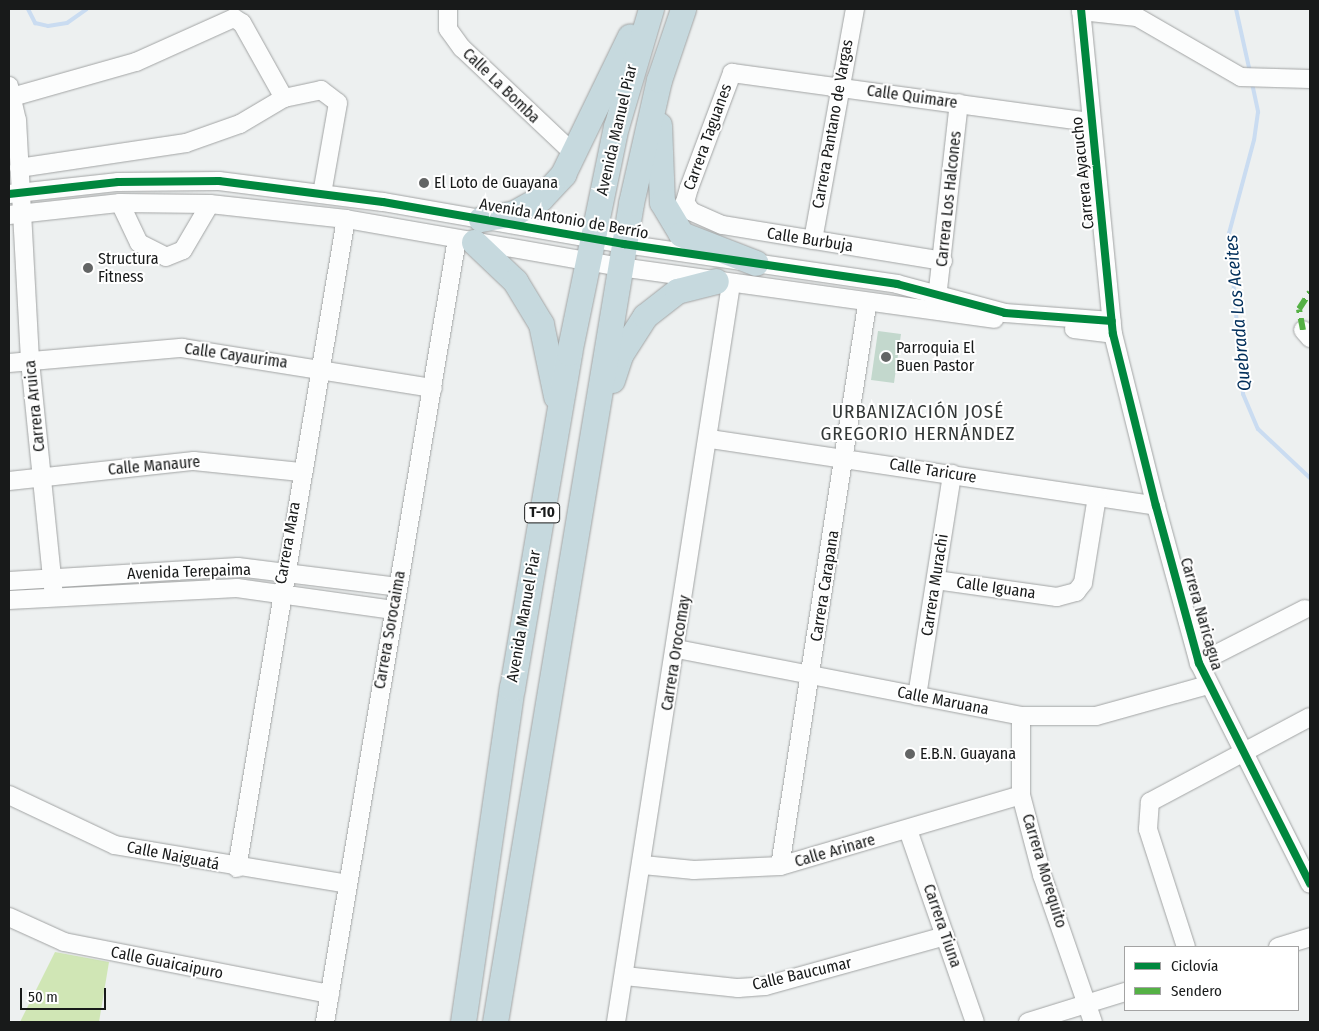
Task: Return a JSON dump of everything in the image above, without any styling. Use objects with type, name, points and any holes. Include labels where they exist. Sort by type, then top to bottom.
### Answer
[{"type":"highway","name":"Avenida Manuel Piar","points":[[495,1022],[622,255],[659,80],[683,9]]},
{"type":"highway","points":[[558,413],[541,324],[515,280],[471,233],[541,198],[574,154],[618,55],[650,11]]},
{"type":"highway","name":"Avenida Manuel Piar","points":[[463,1022],[510,698],[558,413],[616,127],[650,11]]},
{"type":"highway","points":[[659,80],[662,202],[681,234],[756,263]]},
{"type":"highway","points":[[592,439],[620,355],[645,316],[677,291],[724,283]]},
{"type":"street","name":"Calle La Bomba","points":[[448,9],[448,29],[462,48],[574,154]]},
{"type":"street","name":"Carrera Pantano de Vargas","points":[[813,240],[838,86],[855,9]]},
{"type":"street","points":[[1081,10],[1137,17],[1241,77],[1310,79]]},
{"type":"street","name":"Carrera Ayacucho","points":[[1081,10],[1112,328]]},
{"type":"street","points":[[11,92],[136,62],[234,18],[242,23],[284,98]]},
{"type":"street","name":"Calle Quimare","points":[[732,73],[1092,122]]},
{"type":"street","name":"Carrera Taguanes","points":[[686,202],[732,73]]},
{"type":"street","points":[[19,168],[186,143],[240,124],[284,98],[321,90],[338,103],[322,194]]},
{"type":"street","name":"Carrera Aruica","points":[[11,92],[19,168],[14,194],[14,215],[54,577],[54,597]]},
{"type":"street","name":"Carrera Los Halcones","points":[[935,312],[943,261],[959,103]]},
{"type":"street","name":"Avenida Antonio de Berrío","points":[[14,194],[118,182],[219,181],[322,194],[471,233],[622,255],[724,283],[867,305],[1112,328]]},
{"type":"street","name":"Calle Burbuja","points":[[686,202],[692,211],[722,225],[943,261]]},
{"type":"street","points":[[120,203],[139,243],[166,257],[183,250],[210,204]]},
{"type":"street","name":"Avenida Antonio de Berrío","points":[[14,215],[120,203],[210,204],[471,233],[622,255],[756,263],[898,284],[1005,313],[1112,328]]},
{"type":"street","name":"Carrera Mara","points":[[237,868],[300,472],[346,220]]},
{"type":"street","name":"Carrera Sorocaima","points":[[325,1022],[393,610],[433,388],[471,233]]},
{"type":"street","name":"Carrera Orocomay","points":[[616,1022],[643,865],[710,438],[724,283]]},
{"type":"street","name":"Carrera Carapana","points":[[780,866],[845,457],[867,305]]},
{"type":"street","name":"Carrera Naricagua","points":[[1112,328],[1156,506],[1199,663],[1208,685],[1246,750],[1310,884]]},
{"type":"street","name":"Calle Cayaurima","points":[[9,364],[182,348],[318,368],[433,388]]},
{"type":"street","name":"Calle Taricure","points":[[710,438],[845,457],[1156,506]]},
{"type":"street","name":"Calle Manaure","points":[[9,481],[194,461],[300,472]]},
{"type":"street","name":"Carrera Murachi","points":[[917,696],[952,474]]},
{"type":"street","name":"Calle Iguana","points":[[936,580],[1057,597],[1076,592],[1083,583],[1097,497]]},
{"type":"street","name":"Avenida Terepaima","points":[[9,582],[54,577],[238,568],[285,571],[398,587]]},
{"type":"street","name":"Avenida Terepaima","points":[[9,600],[227,588],[280,591],[393,610]]},
{"type":"street","points":[[1199,663],[1305,609]]},
{"type":"street","name":"Calle Maruana","points":[[677,649],[1021,716],[1096,716],[1208,685]]},
{"type":"street","name":"Carrera Morequito","points":[[1021,716],[1021,795],[1042,875],[1092,1022]]},
{"type":"street","points":[[1186,946],[1148,828],[1150,802],[1161,794],[1310,717]]},
{"type":"street","name":"Calle Naiguatá","points":[[9,795],[115,845],[237,868],[348,884]]},
{"type":"street","name":"Calle Arinare","points":[[643,865],[694,870],[780,866],[908,830],[1021,795]]},
{"type":"street","name":"Carrera Tiuna","points":[[908,830],[975,1022]]},
{"type":"street","name":"Calle Guaicaipuro","points":[[9,917],[64,942],[330,994]]},
{"type":"street","name":"Calle Baucumar","points":[[625,976],[738,988],[765,986],[945,936]]},
{"type":"street","points":[[1281,946],[1310,937]]},
{"type":"street","points":[[1028,1022],[1124,992]]},
{"type":"green space","points":[[55,952],[109,962],[99,1022],[20,1022]]},
{"type":"building","name":"Parroquia El Buen Pastor","points":[[878,331],[901,334],[894,383],[871,380]]},
{"type":"waterway","points":[[28,9],[35,23],[48,26],[67,23],[87,9]]},
{"type":"waterway","name":"Quebrada Los Aceites","points":[[1236,9],[1250,72]]},
{"type":"waterway","name":"Quebrada Los Aceites","points":[[1252,83],[1258,112],[1254,140],[1229,233],[1243,394],[1258,429],[1310,478]]},
{"type":"marked path","points":[[1303,330],[1299,309],[1310,292]]},
{"type":"cycle path","points":[[1081,9],[1113,334],[1156,506],[1199,663],[1310,884]]},
{"type":"cycle path","points":[[9,194],[118,182],[219,181],[383,202],[624,244],[897,284],[1005,313],[1112,321]]},
{"type":"place","name":"El Loto de Guayana","points":[[424,183]]},
{"type":"place","name":"Structura Fitness","points":[[88,268]]},
{"type":"place","name":"Parroquia El Buen Pastor","points":[[886,357]]},
{"type":"place","name":"E.B.N. Guayana","points":[[910,754]]},
{"type":"district","name":"URBANIZACIÓN JOSÉ GREGORIO HERNÁNDEZ","points":[[918,423]]}]
